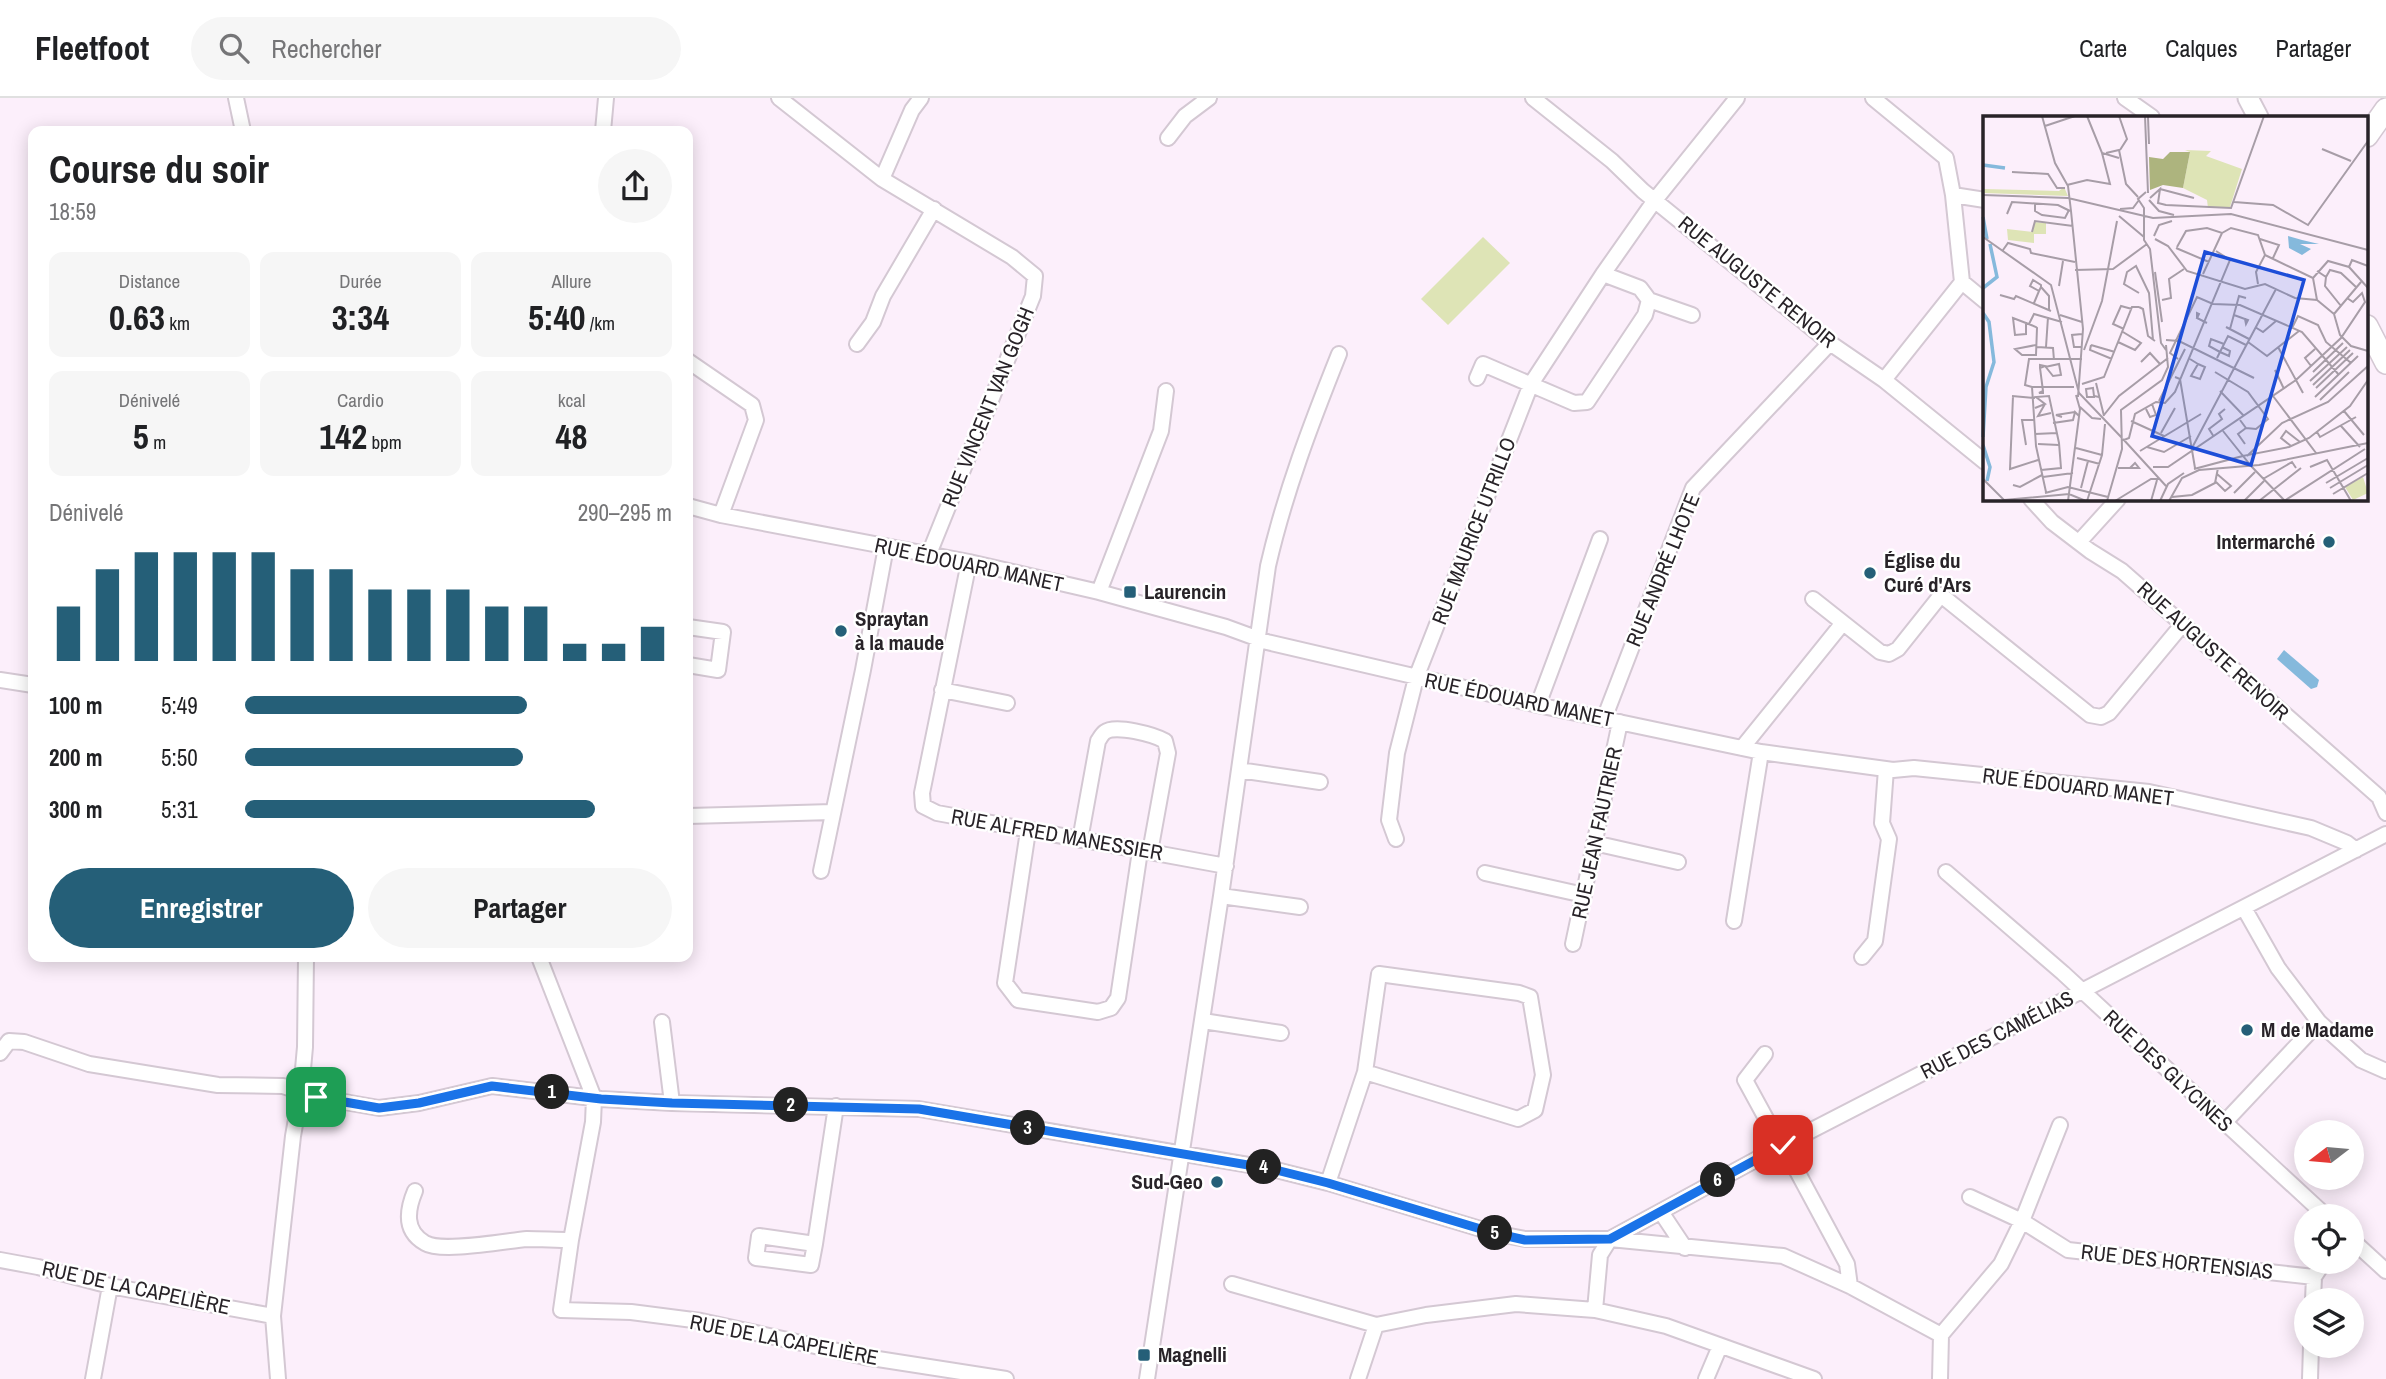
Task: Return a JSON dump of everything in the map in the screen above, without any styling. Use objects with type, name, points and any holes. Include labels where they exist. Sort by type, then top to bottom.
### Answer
[{"type":"main road","points":[[2368,136],[2386,109]]},
{"type":"main road","points":[[2368,138],[2386,129]]},
{"type":"main road","points":[[2368,328],[2386,363]]},
{"type":"street","points":[[236,98],[242,126]]},
{"type":"street","points":[[603,126],[606,98]]},
{"type":"street","name":"RUE VINCENT VAN GOGH","points":[[779,98],[882,179],[1013,257],[1035,276],[1033,296],[929,554]]},
{"type":"street","points":[[882,179],[912,110],[921,98]]},
{"type":"street","points":[[1168,138],[1185,116],[1209,98]]},
{"type":"street","name":"RUE AUGUSTE RENOIR","points":[[1533,98],[1830,343],[1884,380],[1983,459]]},
{"type":"street","name":"RUE MAURICE UTRILLO","points":[[1396,839],[1389,820],[1397,754],[1416,678],[1531,384],[1655,201],[1737,98]]},
{"type":"street","points":[[1873,98],[1946,158],[1953,195],[1962,282],[1884,380]]},
{"type":"street","points":[[2125,98],[2151,116]]},
{"type":"street","points":[[2248,98],[2257,116]]},
{"type":"street","points":[[1953,195],[1983,200]]},
{"type":"street","points":[[857,344],[873,322],[883,296],[933,209]]},
{"type":"street","points":[[1603,274],[1640,288],[1648,300],[1692,315]]},
{"type":"street","points":[[1962,282],[1983,299]]},
{"type":"street","points":[[1477,378],[1483,364],[1574,404],[1587,402],[1645,315],[1648,300]]},
{"type":"street","name":"RUE ANDRÉ LHOTE","points":[[1604,719],[1693,488],[1830,343]]},
{"type":"street","points":[[1147,1379],[1203,1021],[1268,565],[1301,449],[1339,354]]},
{"type":"street","points":[[693,364],[752,405],[756,420],[721,515]]},
{"type":"street","points":[[1099,592],[1161,431],[1166,391]]},
{"type":"street","name":"RUE AUGUSTE RENOIR","points":[[2032,500],[2052,522],[2122,571],[2379,797],[2386,813]]},
{"type":"street","points":[[2079,542],[2117,500]]},
{"type":"street","name":"RUE ÉDOUARD MANET","points":[[693,507],[969,562],[1099,592],[1226,627],[1258,639],[1416,678],[1742,748],[1886,769],[1914,768],[2149,792],[2311,828],[2347,843],[2356,850]]},
{"type":"street","points":[[1538,705],[1600,539]]},
{"type":"street","points":[[821,871],[886,547]]},
{"type":"street","name":"RUE ALFRED MANESSIER","points":[[969,562],[922,793],[923,806],[937,813],[1226,866]]},
{"type":"street","points":[[1813,599],[1880,652],[1889,654],[1898,649],[1941,594],[2090,715],[2101,717],[2109,713],[2182,625]]},
{"type":"street","points":[[1742,748],[1842,624]]},
{"type":"street","points":[[693,628],[723,632],[718,670],[693,666]]},
{"type":"street","points":[[0,680],[28,684]]},
{"type":"street","points":[[942,690],[1007,703]]},
{"type":"street","name":"RUE JEAN FAUTRIER","points":[[1573,944],[1620,722]]},
{"type":"street","points":[[1028,831],[1005,983],[1018,1000],[1098,1013],[1111,1008],[1118,998],[1145,852],[1168,753],[1165,741],[1157,736],[1114,729],[1105,732],[1098,741],[1080,840]]},
{"type":"street","points":[[1734,921],[1762,752]]},
{"type":"street","points":[[1862,957],[1875,941],[1889,839],[1882,823],[1886,769]]},
{"type":"street","points":[[1239,770],[1320,782]]},
{"type":"street","points":[[693,816],[832,812]]},
{"type":"street","name":"RUE DES CAMÉLIAS","points":[[1610,1239],[1783,1145],[2386,834]]},
{"type":"street","points":[[1594,843],[1678,862]]},
{"type":"street","name":"RUE DES GLYCINES","points":[[1947,872],[2082,991],[2313,1204]]},
{"type":"street","points":[[1485,873],[1584,895]]},
{"type":"street","points":[[1221,896],[1300,907]]},
{"type":"street","points":[[2244,908],[2278,968],[2319,1022],[2361,1060],[2386,1071]]},
{"type":"street","points":[[278,1379],[273,1316],[293,1136],[301,1091],[305,1047],[306,962]]},
{"type":"street","points":[[415,1191],[408,1209],[408,1220],[415,1235],[427,1245],[449,1247],[529,1239],[571,1240],[593,1122],[594,1098],[540,962]]},
{"type":"street","points":[[1328,1183],[1365,1072],[1379,974],[1519,993],[1530,997],[1544,1074],[1535,1110],[1518,1119],[1365,1072]]},
{"type":"street","points":[[1203,1021],[1281,1033]]},
{"type":"street","points":[[662,1022],[672,1103]]},
{"type":"street","points":[[2224,1123],[2319,1022]]},
{"type":"street","points":[[5,1047],[24,1042],[89,1064],[218,1085],[283,1086],[316,1097],[379,1108],[419,1103],[492,1086],[594,1098],[672,1103],[919,1109],[1272,1169],[1525,1240],[1610,1239],[1719,1252],[1753,1252],[1783,1256],[1850,1286],[1941,1335]]},
{"type":"street","points":[[1765,1054],[1745,1080],[1847,1264],[1850,1286]]},
{"type":"street","points":[[815,1244],[836,1106]]},
{"type":"street","points":[[1940,1379],[1941,1335],[2001,1264],[2022,1221],[2060,1125]]},
{"type":"street","name":"RUE DES HORTENSIAS","points":[[1970,1197],[2022,1221],[2068,1251],[2314,1277]]},
{"type":"street","points":[[1661,1212],[1685,1248]]},
{"type":"street","points":[[1595,1310],[1600,1255],[1610,1239]]},
{"type":"street","name":"RUE DE LA CAPELIÈRE","points":[[571,1240],[561,1310],[631,1312],[701,1321],[954,1375],[1006,1379]]},
{"type":"street","points":[[2364,1251],[2386,1271]]},
{"type":"street","name":"RUE DE LA CAPELIÈRE","points":[[0,1261],[38,1267],[110,1286],[273,1316]]},
{"type":"street","points":[[2314,1288],[2316,1274]]},
{"type":"street","points":[[1232,1284],[1376,1325],[1426,1315],[1516,1304],[1595,1310],[1666,1326],[1814,1379]]},
{"type":"street","points":[[93,1379],[110,1286]]},
{"type":"street","points":[[1358,1379],[1376,1325]]},
{"type":"street","points":[[1706,1379],[1720,1346]]},
{"type":"street","points":[[2310,1379],[2311,1358]]},
{"type":"green space","points":[[1483,237],[1510,263],[1448,325],[1421,299]]},
{"type":"water","points":[[2284,650],[2319,680],[2317,687],[2311,689],[2277,659]]},
{"type":"place","name":"Intermarché","points":[[2329,542]]},
{"type":"place","name":"Église du Curé d'Ars","points":[[1870,573]]},
{"type":"place","name":"Laurencin","points":[[1130,592]]},
{"type":"place","name":"Spraytan à la maude","points":[[841,631]]},
{"type":"place","name":"M de Madame","points":[[2247,1030]]},
{"type":"place","name":"Sud-Geo","points":[[1217,1182]]},
{"type":"place","name":"Magnelli","points":[[1144,1355]]},
{"type":"route","points":[[316,1097],[379,1108],[419,1103],[492,1086],[601,1099],[672,1103],[919,1109],[1272,1169],[1525,1240],[1610,1239],[1783,1145]]}]
